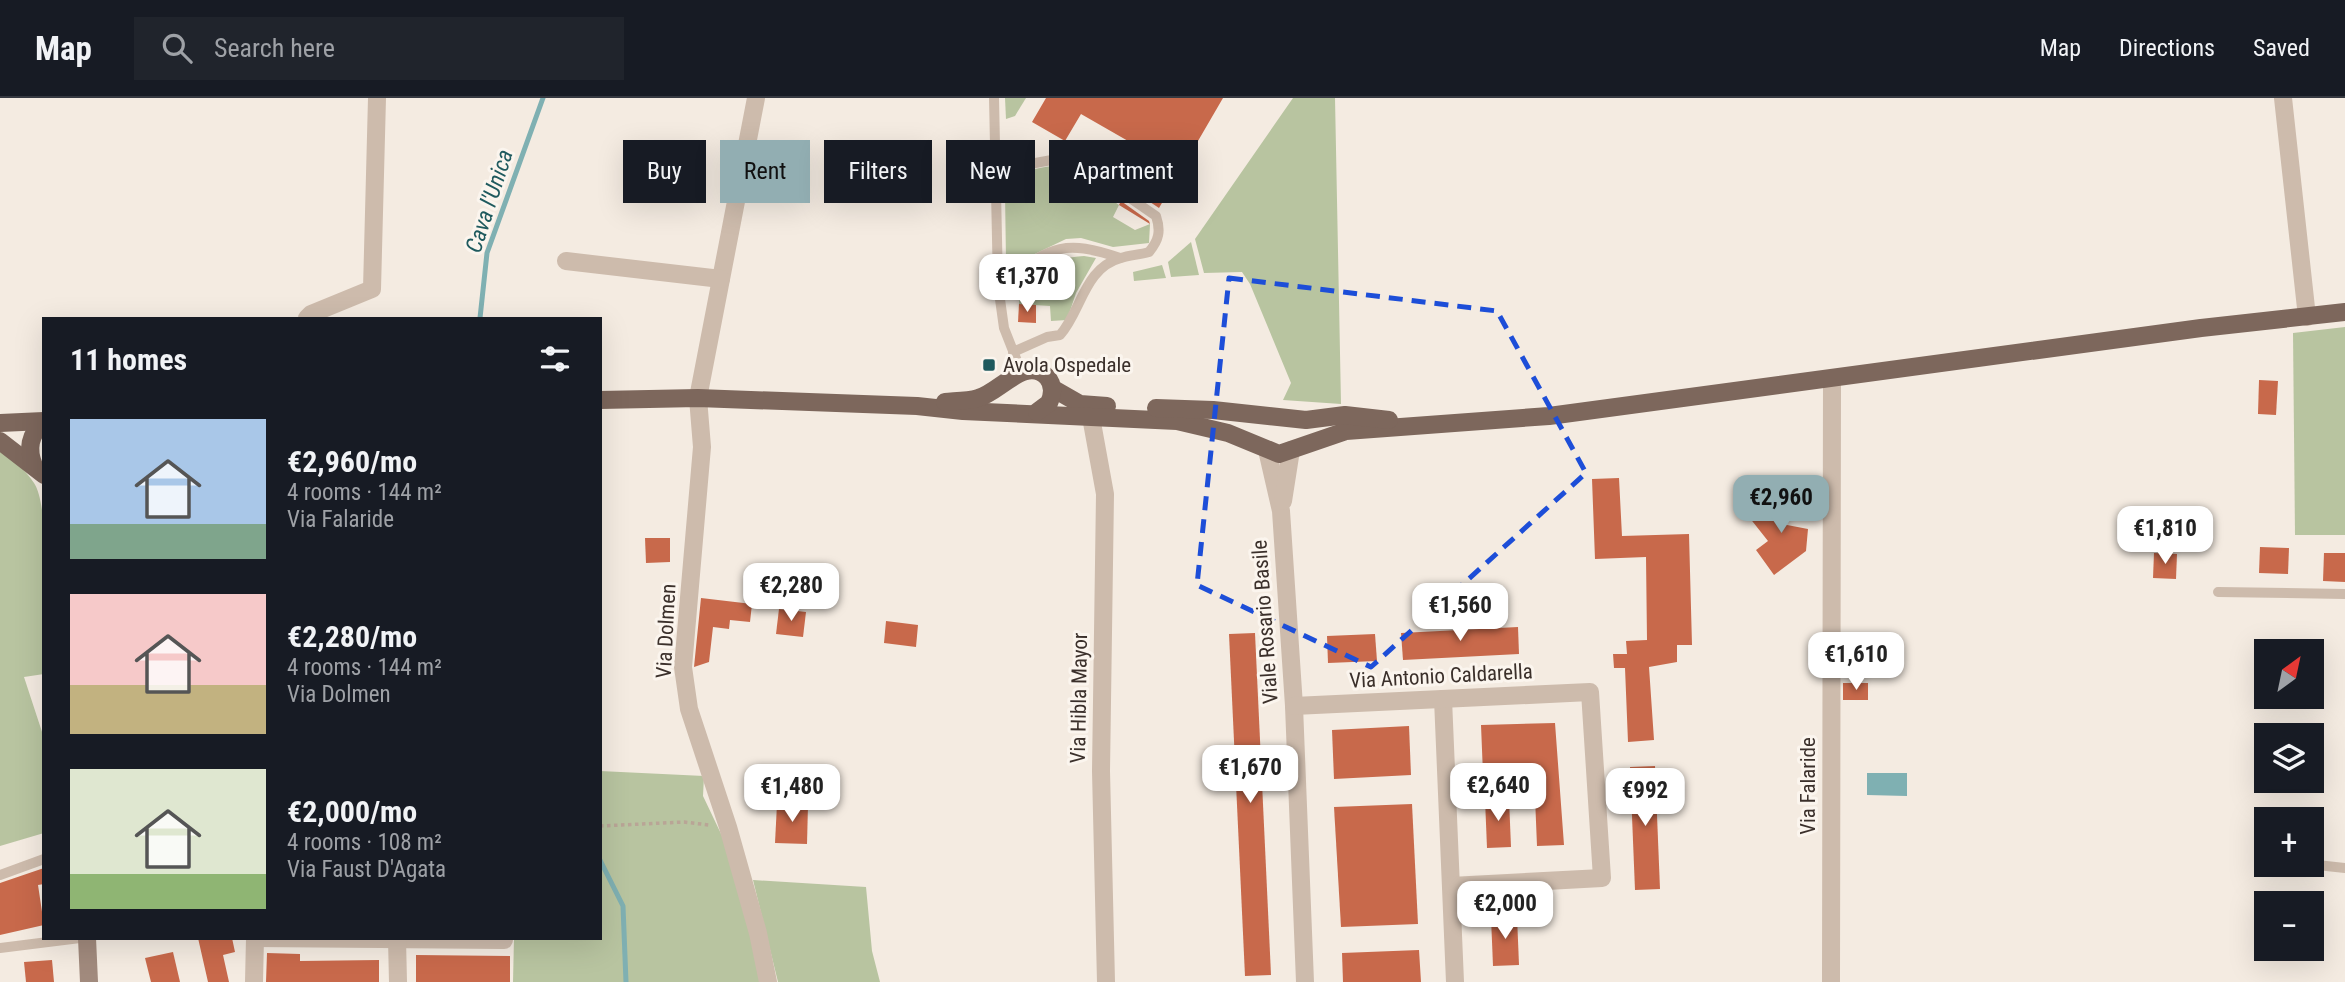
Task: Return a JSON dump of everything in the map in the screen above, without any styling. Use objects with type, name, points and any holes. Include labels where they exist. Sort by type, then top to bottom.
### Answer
[{"type":"main road","points":[[602,400],[698,398],[917,405],[963,411],[1030,412],[1177,421],[1228,433],[1279,454],[1346,431],[1423,423],[1549,416],[1832,380],[2201,328],[2345,312]]},
{"type":"main road","points":[[917,405],[979,398],[1024,370],[1038,371],[1049,381],[1052,388],[1049,403],[1030,412]]},
{"type":"main road","points":[[1015,376],[1009,398],[1030,412]]},
{"type":"main road","points":[[1052,388],[1080,404],[1089,405],[1213,410],[1306,421],[1345,415],[1423,423]]},
{"type":"main road","points":[[1266,449],[1260,437],[1263,426],[1281,417]]},
{"type":"main road","points":[[1281,417],[1297,429],[1292,449]]},
{"type":"main road","points":[[0,423],[42,422]]},
{"type":"main road","points":[[41,473],[30,444],[33,434],[42,424]]},
{"type":"main road","points":[[0,441],[41,473]]},
{"type":"street","points":[[308,317],[372,289],[377,98]]},
{"type":"street","name":"Via Dolmen","points":[[756,98],[698,398],[702,447],[683,667],[689,709],[728,827],[758,933],[768,982]]},
{"type":"street","points":[[2283,98],[2307,317]]},
{"type":"street","points":[[566,261],[721,279]]},
{"type":"street","name":"Via Falaride","points":[[1831,982],[1832,380]]},
{"type":"street","name":"Via Hibla Mayor","points":[[1091,417],[1105,494],[1101,771],[1106,982]]},
{"type":"street","points":[[1266,449],[1281,511]]},
{"type":"street","points":[[1281,511],[1292,449]]},
{"type":"street","name":"Viale Rosario Basile","points":[[1281,511],[1294,706],[1306,982]]},
{"type":"street","name":"Via Antonio Caldarella","points":[[1294,706],[1590,692],[1602,878],[1451,886]]},
{"type":"street","points":[[1443,699],[1455,982]]},
{"type":"street","points":[[87,940],[89,982]]},
{"type":"street","points":[[254,982],[255,940]]},
{"type":"street","points":[[397,940],[398,982]]},
{"type":"lane","points":[[994,98],[995,140]]},
{"type":"lane","points":[[1013,352],[1047,337],[1060,335],[1072,321],[1088,284],[1101,267],[1120,258],[1149,252],[1158,238],[1160,228],[1156,216],[1111,185],[1105,160],[1053,158],[1035,162]]},
{"type":"lane","points":[[996,203],[998,285],[1004,328],[1013,352],[1015,376]]},
{"type":"lane","points":[[998,285],[1042,255],[1061,247],[1080,246],[1120,258]]},
{"type":"lane","points":[[2218,592],[2345,594]]},
{"type":"lane","points":[[0,875],[42,860]]},
{"type":"lane","points":[[2324,866],[2345,868]]},
{"type":"lane","points":[[0,947],[62,940]]},
{"type":"path","points":[[602,826],[684,822],[728,827]]},
{"type":"highlighted area","points":[[1229,278],[1497,311],[1586,473],[1371,667],[1197,585]]},
{"type":"green space","points":[[1005,98],[1026,98],[1015,116],[1006,119]]},
{"type":"green space","points":[[1293,98],[1335,98],[1341,404],[1283,400],[1291,383],[1250,284],[1242,272],[1204,273],[1195,239]]},
{"type":"green space","points":[[1049,167],[1049,203],[1116,203],[1119,205],[1113,217],[1135,230],[1150,224],[1149,243],[1113,247],[1081,238],[1066,239],[1016,263],[1006,260],[1005,203],[1035,203],[1035,169]]},
{"type":"green space","points":[[1191,242],[1199,275],[1171,277],[1168,262]]},
{"type":"green space","points":[[1084,256],[1096,258],[1076,293],[1067,320],[1051,321],[1050,306],[1019,304],[1026,282],[1040,267],[1061,259]]},
{"type":"green space","points":[[1162,265],[1166,278],[1134,281],[1133,272]]},
{"type":"green space","points":[[2345,327],[2345,535],[2295,535],[2293,333]]},
{"type":"green space","points":[[0,449],[27,473],[34,483],[42,512],[42,674],[24,677],[42,732],[42,834],[0,846]]},
{"type":"green space","points":[[602,771],[704,776],[703,796],[723,838],[762,982],[513,982],[514,940],[602,940]]},
{"type":"green space","points":[[753,880],[866,887],[872,951],[880,982],[778,982]]},
{"type":"water","points":[[1867,773],[1907,773],[1907,796],[1867,795]]},
{"type":"building","points":[[1046,98],[1223,98],[1198,141],[1126,140],[1081,114],[1063,140],[1032,122]]},
{"type":"building","points":[[1124,203],[1150,224],[1119,205]]},
{"type":"building","points":[[1019,304],[1036,305],[1036,323],[1018,322]]},
{"type":"building","points":[[2259,380],[2278,381],[2276,415],[2258,414]]},
{"type":"building","points":[[1619,478],[1622,536],[1689,534],[1692,645],[1677,645],[1677,662],[1649,667],[1654,740],[1628,742],[1625,668],[1614,668],[1613,654],[1627,654],[1626,641],[1647,640],[1646,557],[1595,559],[1592,479]]},
{"type":"building","points":[[1792,490],[1803,503],[1777,523],[1808,529],[1806,551],[1774,575],[1756,550],[1768,541],[1749,517],[1756,519]]},
{"type":"building","points":[[645,538],[670,538],[670,562],[646,563]]},
{"type":"building","points":[[2260,547],[2289,548],[2288,574],[2259,573]]},
{"type":"building","points":[[2154,553],[2177,554],[2176,579],[2153,578]]},
{"type":"building","points":[[2324,553],[2345,553],[2345,582],[2323,581]]},
{"type":"building","points":[[701,598],[752,604],[750,622],[730,620],[729,629],[713,627],[709,662],[694,667]]},
{"type":"building","points":[[779,609],[806,612],[803,637],[776,634]]},
{"type":"building","points":[[886,621],[918,625],[916,647],[884,643]]},
{"type":"building","points":[[1518,627],[1519,654],[1403,660],[1401,633]]},
{"type":"building","points":[[1255,633],[1271,975],[1245,976],[1229,634]]},
{"type":"building","points":[[1375,634],[1377,661],[1328,663],[1327,636]]},
{"type":"building","points":[[1843,683],[1868,683],[1868,700],[1843,700]]},
{"type":"building","points":[[1555,723],[1564,845],[1537,846],[1534,773],[1483,774],[1481,725]]},
{"type":"building","points":[[1409,726],[1411,775],[1334,779],[1332,730]]},
{"type":"building","points":[[1655,766],[1660,889],[1635,890],[1630,767]]},
{"type":"building","points":[[1485,799],[1509,799],[1511,847],[1487,848]]},
{"type":"building","points":[[777,804],[808,805],[807,844],[775,843]]},
{"type":"building","points":[[1412,804],[1418,924],[1341,927],[1334,807]]},
{"type":"building","points":[[42,869],[42,884],[38,885],[42,925],[0,935],[0,883]]},
{"type":"building","points":[[1517,916],[1519,965],[1493,966],[1491,917]]},
{"type":"building","points":[[198,940],[232,940],[235,952],[223,955],[229,982],[208,982]]},
{"type":"building","points":[[1419,950],[1421,982],[1343,982],[1342,953]]},
{"type":"building","points":[[173,952],[180,982],[151,982],[145,958]]},
{"type":"building","points":[[267,953],[300,954],[300,961],[379,960],[379,982],[266,982]]},
{"type":"building","points":[[416,955],[510,956],[510,982],[416,982]]},
{"type":"building","points":[[52,960],[54,982],[26,982],[24,962]]},
{"type":"waterway","name":"Cava l'Unica","points":[[480,317],[487,253],[543,98]]},
{"type":"waterway","name":"Cava l'Unica","points":[[602,864],[623,906],[626,982]]},
{"type":"place","name":"Avola Ospedale","points":[[989,365]]}]
